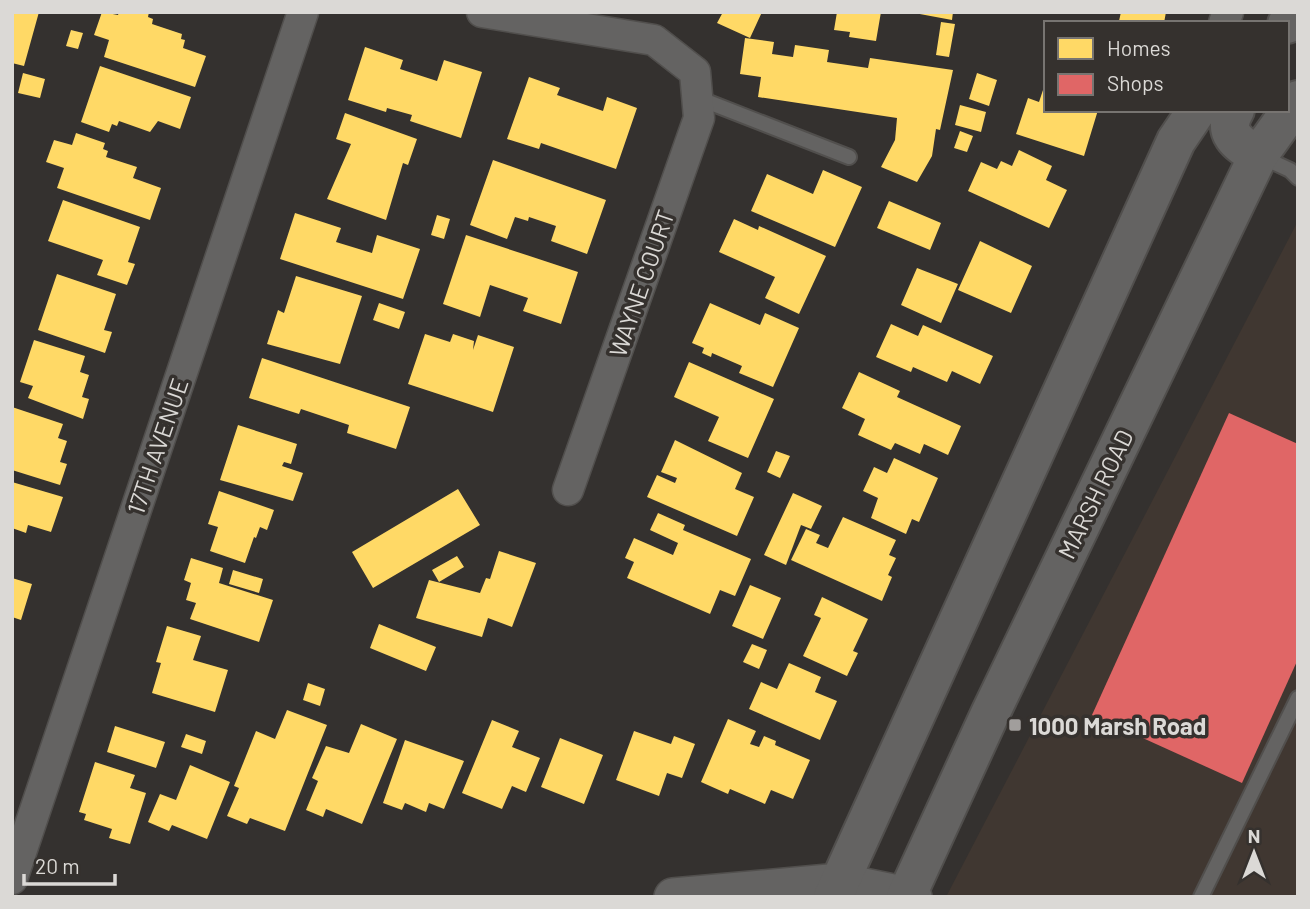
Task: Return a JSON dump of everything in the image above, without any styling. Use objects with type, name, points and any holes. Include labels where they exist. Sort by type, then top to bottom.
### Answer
[{"type":"main road","name":"MARSH ROAD","points":[[909,896],[990,714],[1258,156],[1298,100]]},
{"type":"main road","points":[[1234,112],[1229,127],[1231,137],[1258,156]]},
{"type":"main road","points":[[836,890],[1187,120]]},
{"type":"street","name":"17TH AVENUE","points":[[12,879],[303,12]]},
{"type":"street","points":[[482,12],[654,40],[696,85]]},
{"type":"street","name":"WAYNE COURT","points":[[568,490],[699,118],[696,85]]},
{"type":"street","points":[[673,897],[836,890],[909,896]]},
{"type":"lane","points":[[696,85],[849,157]]},
{"type":"lane","points":[[1258,156],[1290,170],[1298,178]]},
{"type":"lane","points":[[1202,897],[1298,698]]},
{"type":"shaded area","points":[[1298,221],[1298,897],[946,897]]},
{"type":"building: Homes","points":[[12,12],[39,12],[24,66],[12,63]]},
{"type":"building: Homes","points":[[102,12],[118,15],[119,12],[149,12],[148,17],[153,19],[152,24],[182,34],[181,39],[185,40],[183,48],[206,56],[195,87],[104,57],[109,40],[94,35]]},
{"type":"building: Homes","points":[[723,12],[762,12],[750,38],[717,23]]},
{"type":"building: Homes","points":[[837,12],[881,12],[876,41],[849,37],[850,32],[834,30]]},
{"type":"building: Homes","points":[[909,12],[953,12],[952,20]]},
{"type":"building: Homes","points":[[1121,12],[1166,12],[1164,21],[1119,21]]},
{"type":"building: Homes","points":[[941,22],[955,24],[949,57],[936,55]]},
{"type":"building: Homes","points":[[71,30],[83,33],[78,49],[66,46]]},
{"type":"building: Homes","points":[[745,38],[774,42],[772,54],[793,57],[795,45],[829,50],[827,62],[868,68],[870,58],[953,70],[940,130],[936,129],[932,156],[917,182],[881,167],[895,140],[897,118],[758,97],[761,77],[740,74]]},
{"type":"building: Homes","points":[[365,47],[403,60],[400,69],[437,81],[444,60],[482,72],[461,138],[410,121],[412,115],[387,108],[386,112],[348,100]]},
{"type":"building: Homes","points":[[100,66],[191,97],[180,129],[158,121],[150,132],[119,121],[117,126],[112,124],[109,132],[81,122]]},
{"type":"building: Homes","points":[[23,73],[45,79],[40,98],[18,93]]},
{"type":"building: Homes","points":[[977,73],[997,80],[989,106],[969,99]]},
{"type":"building: Homes","points":[[529,77],[560,88],[557,95],[603,111],[607,97],[637,108],[616,169],[541,143],[539,149],[507,139]]},
{"type":"building: Homes","points":[[1044,87],[1044,112],[1097,112],[1084,156],[1016,134],[1028,98],[1039,102]]},
{"type":"building: Homes","points":[[960,105],[986,112],[981,132],[955,125]]},
{"type":"building: Homes","points":[[345,113],[417,139],[408,165],[403,163],[386,220],[327,199],[351,144],[336,139]]},
{"type":"building: Homes","points":[[960,131],[973,136],[967,152],[954,148]]},
{"type":"building: Homes","points":[[76,133],[105,143],[103,149],[108,151],[106,157],[137,167],[133,178],[161,188],[150,220],[57,188],[64,168],[46,162],[54,140],[72,145]]},
{"type":"building: Homes","points":[[1019,150],[1052,166],[1046,180],[1067,190],[1049,228],[968,191],[981,162],[997,169],[1001,161],[1012,166]]},
{"type":"building: Homes","points":[[493,160],[606,200],[587,254],[551,241],[556,226],[529,217],[528,221],[515,217],[507,239],[470,225]]},
{"type":"building: Homes","points":[[823,170],[862,187],[835,247],[751,211],[767,174],[813,194]]},
{"type":"building: Homes","points":[[63,200],[140,227],[128,262],[135,264],[127,285],[97,275],[103,260],[48,241]]},
{"type":"building: Homes","points":[[889,201],[941,223],[930,250],[877,228]]},
{"type":"building: Homes","points":[[295,213],[341,228],[336,242],[372,253],[377,235],[420,249],[403,299],[280,259]]},
{"type":"building: Homes","points":[[437,215],[450,219],[444,239],[431,235]]},
{"type":"building: Homes","points":[[734,219],[758,230],[759,226],[826,256],[799,314],[765,298],[775,277],[719,252]]},
{"type":"building: Homes","points":[[466,235],[578,272],[561,324],[523,311],[528,298],[490,285],[480,317],[443,304]]},
{"type":"building: Homes","points":[[980,241],[1032,266],[1011,313],[958,290]]},
{"type":"building: Homes","points":[[917,268],[958,284],[941,323],[901,305]]},
{"type":"building: Homes","points":[[57,274],[116,294],[104,330],[112,332],[105,353],[38,330]]},
{"type":"building: Homes","points":[[296,276],[362,296],[340,364],[267,344],[278,310],[284,313]]},
{"type":"building: Homes","points":[[379,303],[405,312],[399,329],[373,320]]},
{"type":"building: Homes","points":[[710,303],[760,325],[765,313],[799,328],[773,387],[739,373],[742,366],[712,353],[711,357],[702,353],[704,348],[692,343]]},
{"type":"building: Homes","points":[[891,324],[918,336],[923,325],[993,356],[980,384],[952,371],[947,382],[913,367],[911,372],[876,357]]},
{"type":"building: Homes","points":[[425,334],[450,342],[453,334],[474,341],[473,350],[478,335],[514,347],[493,412],[408,384]]},
{"type":"building: Homes","points":[[34,340],[85,356],[80,372],[89,375],[82,397],[89,399],[83,419],[28,398],[33,386],[20,382]]},
{"type":"building: Homes","points":[[262,358],[410,407],[396,449],[347,433],[349,425],[301,409],[299,414],[249,398]]},
{"type":"building: Homes","points":[[689,362],[774,399],[748,458],[708,441],[719,417],[674,397]]},
{"type":"building: Homes","points":[[859,372],[900,391],[897,397],[961,426],[948,455],[924,444],[920,454],[895,443],[891,450],[858,435],[865,419],[842,408]]},
{"type":"building: Homes","points":[[12,407],[63,424],[58,438],[67,441],[60,462],[67,464],[60,485],[12,470]]},
{"type":"building: Homes","points":[[238,425],[297,444],[291,464],[284,462],[282,466],[303,473],[293,501],[220,480]]},
{"type":"building: Homes","points":[[675,440],[742,473],[735,489],[754,497],[737,536],[647,497],[657,475],[675,483],[677,478],[661,472]]},
{"type":"building: Homes","points":[[776,451],[790,456],[780,478],[767,472]]},
{"type":"building: Homes","points":[[894,458],[938,478],[919,522],[912,519],[906,534],[871,518],[878,498],[863,491],[874,467],[887,473]]},
{"type":"building: Homes","points":[[12,482],[63,497],[51,532],[28,525],[26,533],[12,528]]},
{"type":"building: Homes","points":[[458,489],[480,525],[373,588],[352,552]]},
{"type":"building: Homes","points":[[219,491],[274,510],[267,530],[260,527],[256,538],[254,537],[245,563],[210,551],[218,527],[208,524]]},
{"type":"building: Homes","points":[[793,493],[822,506],[811,529],[801,525],[786,565],[764,555]]},
{"type":"building: Homes","points":[[658,513],[685,525],[683,530],[751,559],[735,596],[720,590],[710,614],[627,578],[634,562],[625,558],[634,538],[673,555],[678,543],[650,530]]},
{"type":"building: Homes","points":[[843,517],[896,540],[889,555],[896,558],[888,575],[892,577],[882,601],[791,560],[806,529],[820,535],[816,543],[828,548]]},
{"type":"building: Homes","points":[[499,551],[536,563],[512,627],[488,618],[482,637],[416,618],[429,580],[480,593],[486,578],[490,579]]},
{"type":"building: Homes","points":[[457,556],[464,567],[439,582],[432,570]]},
{"type":"building: Homes","points":[[191,558],[223,568],[219,583],[273,600],[259,642],[190,619],[196,603],[186,600],[191,583],[184,580]]},
{"type":"building: Homes","points":[[233,570],[263,579],[259,593],[229,584]]},
{"type":"building: Homes","points":[[12,578],[32,584],[21,620],[12,617]]},
{"type":"building: Homes","points":[[750,585],[781,598],[763,639],[732,626]]},
{"type":"building: Homes","points":[[822,597],[868,619],[853,651],[858,653],[847,676],[803,656],[821,618],[814,615]]},
{"type":"building: Homes","points":[[379,624],[436,647],[426,671],[370,648]]},
{"type":"building: Homes","points":[[167,626],[201,636],[193,660],[228,670],[215,712],[152,693],[161,663],[156,662]]},
{"type":"building: Homes","points":[[752,644],[767,650],[759,669],[743,662]]},
{"type":"building: Homes","points":[[789,663],[821,677],[815,692],[837,701],[820,740],[749,709],[761,682],[777,689]]},
{"type":"building: Homes","points":[[308,683],[325,689],[320,706],[303,700]]},
{"type":"building: Homes","points":[[287,710],[327,725],[285,831],[250,818],[247,824],[227,816],[239,788],[234,786],[256,731],[275,739]]},
{"type":"building: Homes","points":[[728,719],[756,731],[750,744],[759,747],[764,736],[776,741],[775,745],[810,760],[793,799],[771,790],[765,804],[730,789],[728,794],[701,782]]},
{"type":"building: Homes","points":[[492,720],[519,731],[512,747],[540,758],[526,792],[512,786],[502,809],[462,793]]},
{"type":"building: Homes","points":[[361,724],[397,739],[362,824],[326,809],[323,817],[306,810],[318,781],[312,778],[326,746],[349,753]]},
{"type":"building: Homes","points":[[115,726],[165,742],[156,768],[107,752]]},
{"type":"building: Homes","points":[[634,731],[671,744],[674,736],[695,744],[682,778],[667,773],[659,796],[616,780]]},
{"type":"building: Homes","points":[[186,734],[206,741],[202,754],[181,747]]},
{"type":"building: Homes","points":[[560,738],[603,755],[584,804],[541,787]]},
{"type":"building: Homes","points":[[405,740],[464,761],[444,809],[429,803],[426,812],[405,803],[402,810],[383,803]]},
{"type":"building: Homes","points":[[95,762],[135,775],[130,788],[146,793],[130,844],[109,838],[112,829],[84,820],[86,814],[79,812]]},
{"type":"building: Homes","points":[[190,765],[230,782],[207,839],[172,825],[169,831],[148,822],[160,794],[176,800]]},
{"type":"building: Shops","points":[[1229,413],[1298,444],[1298,659],[1242,783],[1092,715]]},
{"type":"place","name":"1000 Marsh Road","points":[[1015,725]]}]
